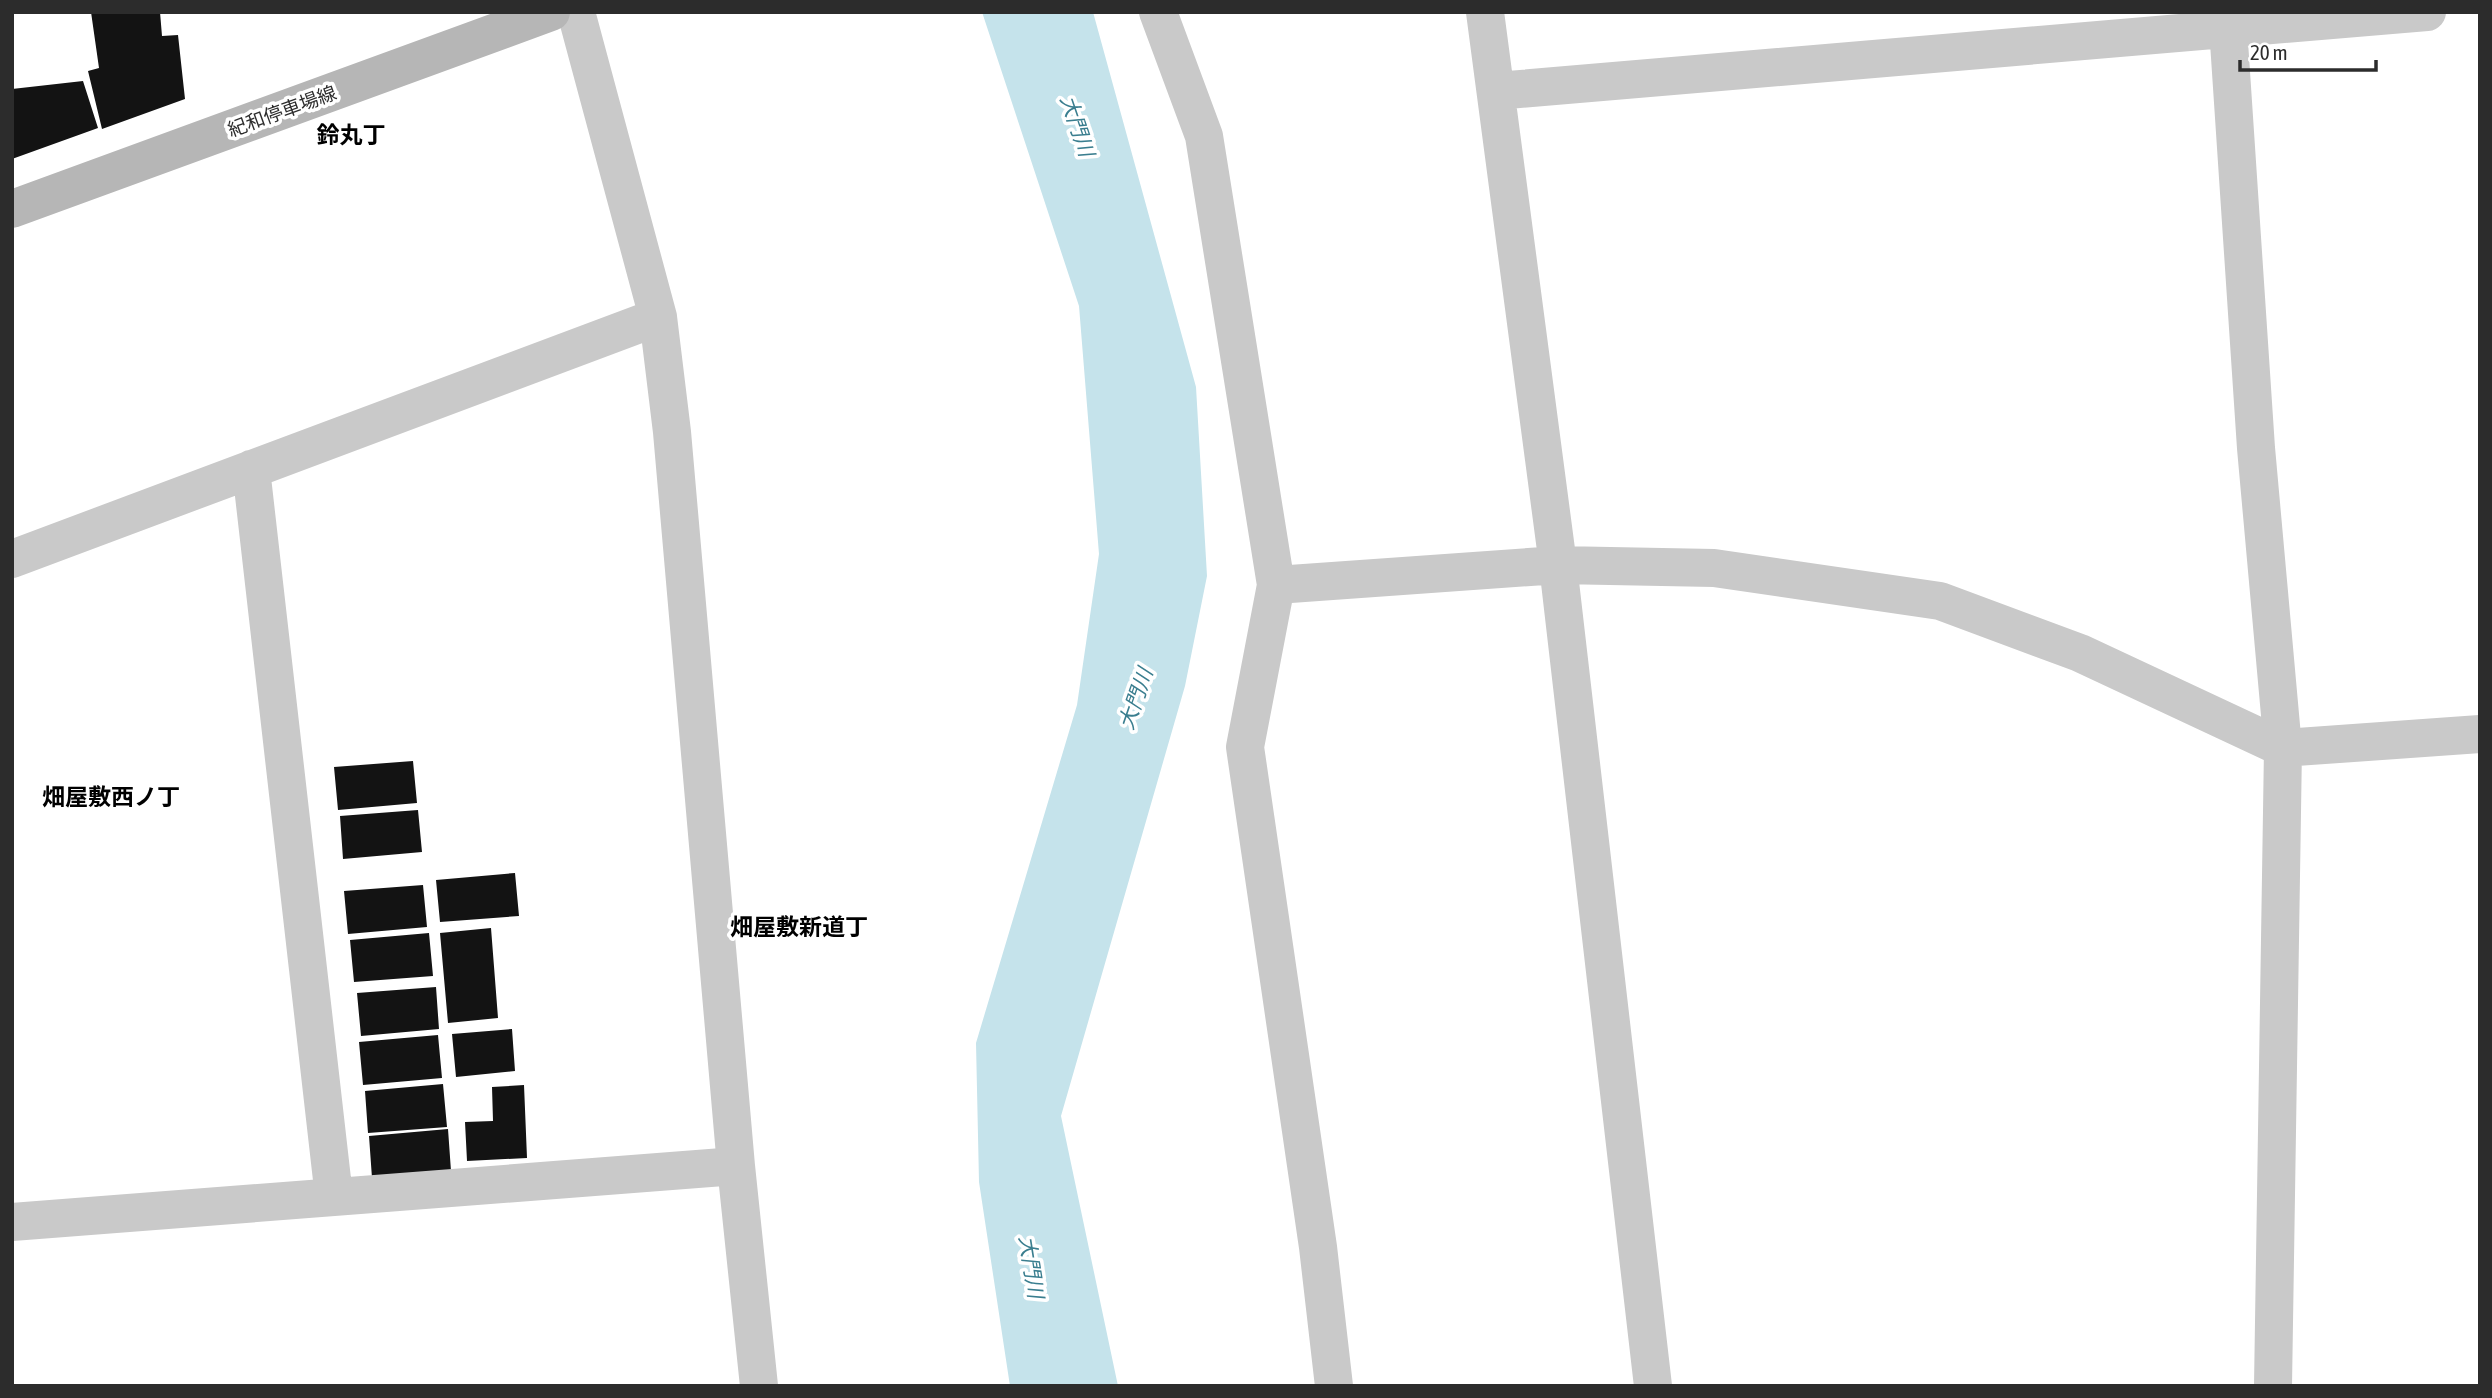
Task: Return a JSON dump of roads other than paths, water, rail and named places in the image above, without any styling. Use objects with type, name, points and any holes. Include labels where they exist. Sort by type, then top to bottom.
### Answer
[{"type":"main road","name":"紀和停車場線","points":[[12,209],[551,12]]},
{"type":"street","points":[[576,12],[657,317],[672,432],[736,1166],[759,1386]]},
{"type":"street","points":[[1158,12],[1204,136],[1276,585],[1245,747],[1318,1247],[1334,1386]]},
{"type":"street","points":[[1485,12],[1558,565],[1653,1386]]},
{"type":"street","points":[[1496,91],[2228,20],[2427,12]]},
{"type":"street","points":[[2228,20],[2256,448],[2283,748],[2273,1386]]},
{"type":"street","points":[[12,559],[657,317]]},
{"type":"street","points":[[251,469],[334,1197]]},
{"type":"street","points":[[1276,585],[1558,565],[1714,568],[1940,601],[2080,653],[2283,748],[2480,734]]},
{"type":"street","points":[[12,1222],[736,1166]]},
{"type":"water","name":"大門川","points":[[982,12],[1093,12],[1196,387],[1207,576],[1185,686],[1061,1116],[1118,1386],[1010,1386],[979,1182],[976,1043],[1077,705],[1099,554],[1079,306]]},
{"type":"district","name":"鈴丸丁","points":[[351,135]]},
{"type":"district","name":"畑屋敷西ノ丁","points":[[111,797]]},
{"type":"district","name":"畑屋敷新道丁","points":[[799,927]]}]
